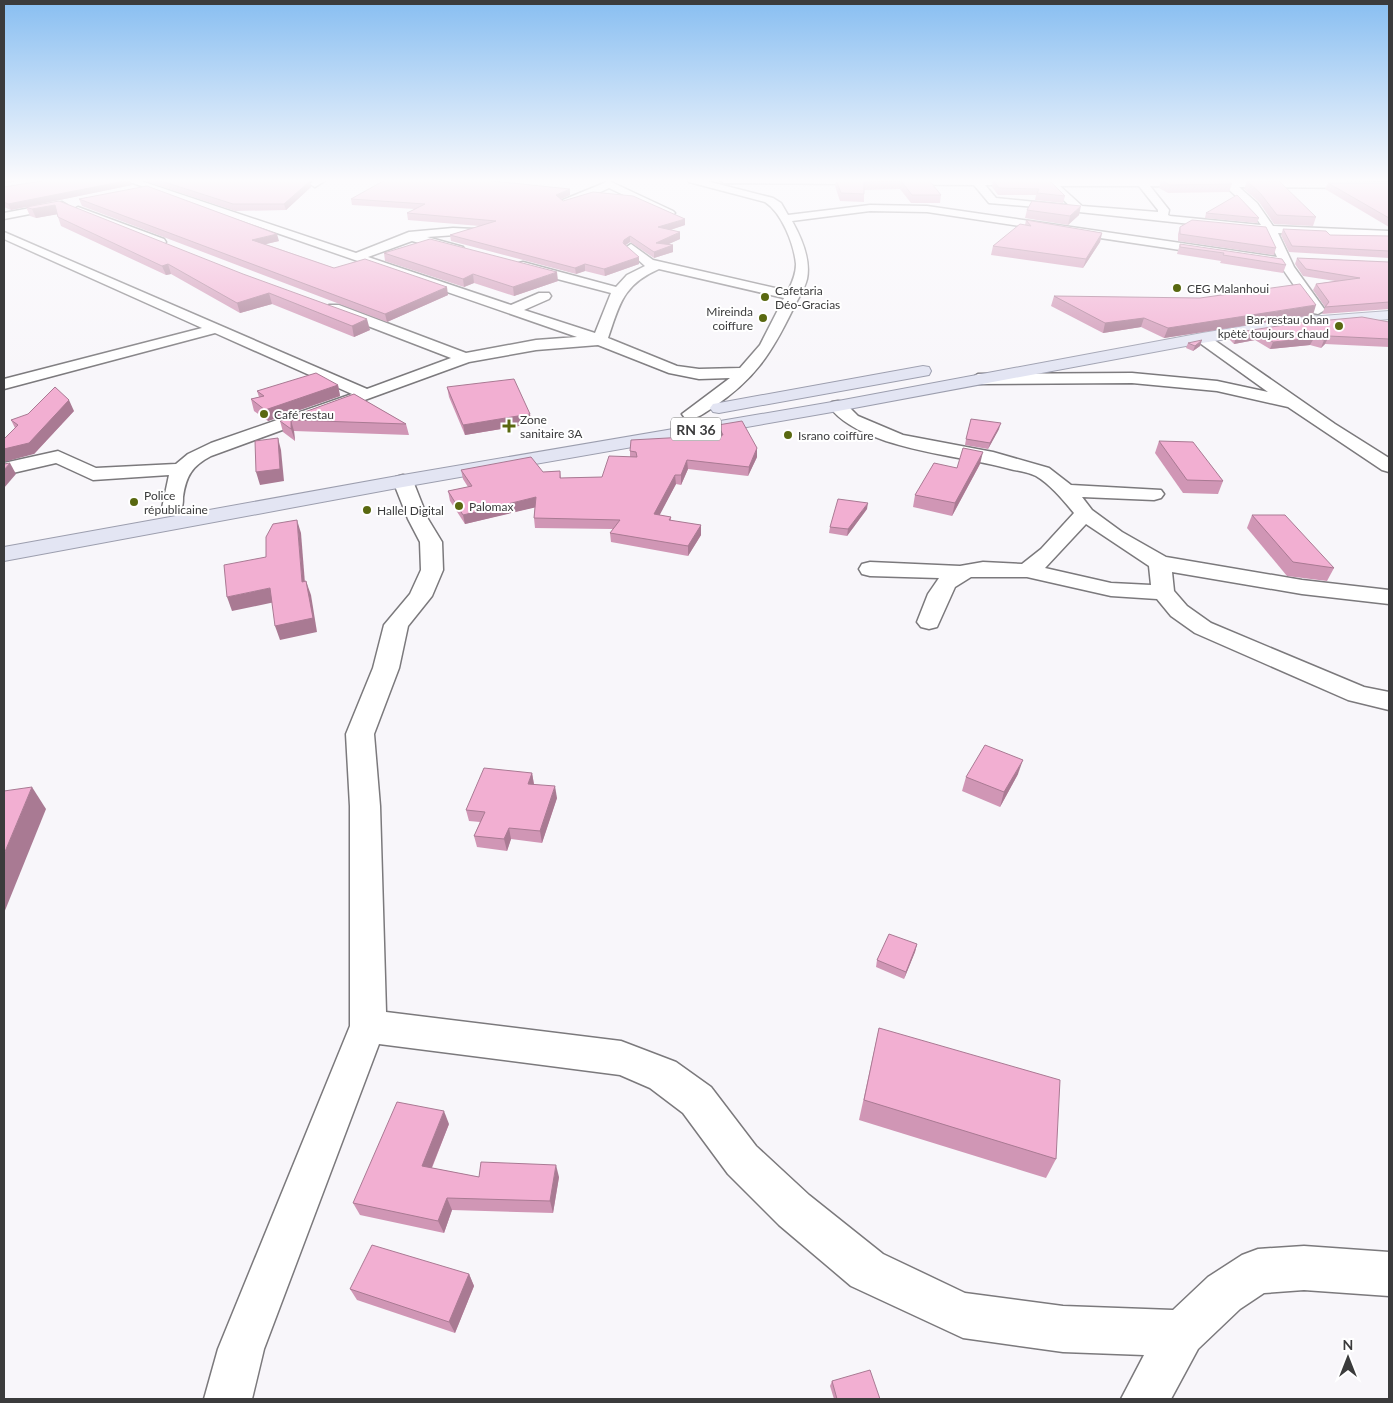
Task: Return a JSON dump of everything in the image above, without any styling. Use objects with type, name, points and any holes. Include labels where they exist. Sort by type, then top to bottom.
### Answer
[{"type":"main road","points":[[1029,352],[1190,326],[1318,310],[1389,305]]},
{"type":"main road","name":"RN 36","points":[[4,554],[403,481],[838,406],[975,368],[1202,338],[1294,323],[1389,315]]},
{"type":"main road","name":"RN 36","points":[[4,536],[172,508],[690,414],[764,398],[943,368]]},
{"type":"street","points":[[24,245],[367,395]]},
{"type":"street","points":[[168,245],[174,248]]},
{"type":"street","points":[[322,245],[600,340],[662,366],[699,374],[746,373]]},
{"type":"street","points":[[357,257],[386,245]]},
{"type":"street","points":[[444,245],[475,254]]},
{"type":"street","points":[[690,414],[726,391],[746,373],[767,347],[794,296],[802,272],[802,265],[796,245]]},
{"type":"street","points":[[1188,245],[1288,259]]},
{"type":"street","points":[[1280,245],[1318,310]]},
{"type":"street","points":[[632,248],[643,260],[658,265],[794,296]]},
{"type":"street","points":[[513,264],[617,291]]},
{"type":"street","points":[[600,340],[617,291],[626,281],[639,272],[658,265]]},
{"type":"street","points":[[512,310],[544,296]]},
{"type":"street","points":[[318,302],[465,358]]},
{"type":"street","points":[[1360,318],[1389,325]]},
{"type":"street","points":[[4,384],[214,329]]},
{"type":"street","points":[[1202,338],[1294,403],[1389,466]]},
{"type":"street","points":[[172,508],[173,488],[180,469],[194,457],[217,447],[367,395],[465,358],[536,345],[600,340]]},
{"type":"street","points":[[975,368],[1168,380],[1216,386],[1294,403]]},
{"type":"street","points":[[699,374],[726,391]]},
{"type":"street","points":[[838,406],[852,420],[898,439],[1028,467],[1050,477],[1066,491],[1085,514],[1115,536],[1160,563],[1302,587],[1389,596]]},
{"type":"street","points":[[4,469],[58,457],[93,474],[180,469]]},
{"type":"street","points":[[228,1399],[240,1349],[368,1026],[365,806],[360,734],[386,668],[396,625],[421,596],[432,570],[431,542],[418,519],[403,481]]},
{"type":"street","points":[[1066,491],[1154,494]]},
{"type":"street","points":[[1027,570],[1041,562],[1068,529],[1085,514]]},
{"type":"street","points":[[1160,563],[1164,592],[1179,611],[1203,628],[1357,694],[1389,701]]},
{"type":"street","points":[[870,569],[957,572],[977,569],[1027,570],[1105,590],[1140,593],[1164,592]]},
{"type":"street","points":[[929,622],[945,584],[957,572]]},
{"type":"street","points":[[368,1026],[621,1058],[663,1075],[697,1100],[748,1166],[794,1210],[866,1270],[963,1315],[1063,1329],[1182,1334]]},
{"type":"street","points":[[1145,1399],[1182,1334],[1224,1294],[1258,1271],[1304,1268],[1389,1274]]},
{"type":"building","points":[[118,245],[171,245],[367,319],[352,326],[269,293],[237,303],[168,264],[162,266]]},
{"type":"building","points":[[203,245],[268,245],[334,268],[365,259],[447,287],[385,314]]},
{"type":"building","points":[[409,245],[455,245],[557,272],[513,287],[473,274],[463,279],[384,253]]},
{"type":"building","points":[[490,245],[626,245],[639,257],[604,269],[585,264],[575,268]]},
{"type":"building","points":[[644,245],[672,245],[654,252]]},
{"type":"building","points":[[994,245],[1094,245],[1086,259]]},
{"type":"building","points":[[1180,245],[1190,245],[1282,259],[1286,265],[1223,255],[1224,253],[1180,247]]},
{"type":"building","points":[[1259,245],[1275,245],[1276,248]]},
{"type":"building","points":[[1389,245],[1389,251],[1292,246]]},
{"type":"building","points":[[1297,258],[1389,262],[1389,302],[1325,307],[1329,302],[1316,284],[1360,278],[1306,269]]},
{"type":"building","points":[[1300,284],[1316,305],[1168,328],[1144,318],[1105,323],[1054,296],[1200,298]]},
{"type":"building","points":[[1362,317],[1389,322],[1389,339],[1329,336],[1324,340],[1314,338],[1273,342],[1258,333],[1236,337],[1233,333],[1297,323]]},
{"type":"building","points":[[1202,340],[1195,346],[1188,343]]},
{"type":"building","points":[[316,373],[338,385],[265,410],[251,399],[264,396],[257,391]]},
{"type":"building","points":[[514,379],[530,414],[463,425],[447,387]]},
{"type":"building","points":[[55,387],[69,400],[29,443],[4,449],[4,439],[18,425],[11,420],[28,414]]},
{"type":"building","points":[[354,394],[406,424],[291,420],[291,429],[280,421]]},
{"type":"building","points":[[971,419],[1001,423],[990,443],[966,439]]},
{"type":"building","points":[[742,421],[757,448],[749,467],[687,460],[681,475],[675,475],[654,514],[671,517],[669,520],[701,525],[688,546],[610,533],[620,520],[534,518],[536,497],[463,515],[448,491],[472,486],[461,470],[531,457],[543,472],[560,471],[560,478],[602,477],[609,456],[637,457],[636,452],[630,451],[631,440],[723,435],[718,425]]},
{"type":"building","points":[[278,438],[280,469],[256,472],[255,441]]},
{"type":"building","points":[[1159,441],[1193,442],[1223,481],[1187,480]]},
{"type":"building","points":[[963,448],[983,452],[955,503],[915,495],[934,463],[957,468]]},
{"type":"building","points":[[10,463],[4,470],[4,464]]},
{"type":"building","points":[[838,499],[868,503],[848,529],[830,527]]},
{"type":"building","points":[[1252,515],[1285,515],[1334,568],[1293,562]]},
{"type":"building","points":[[297,520],[302,582],[306,581],[313,618],[275,626],[270,588],[227,597],[224,565],[266,557],[266,537],[273,524]]},
{"type":"building","points":[[985,745],[1023,760],[1004,792],[966,777]]},
{"type":"building","points":[[484,768],[532,773],[528,784],[555,786],[540,831],[509,828],[504,839],[474,836],[485,812],[466,810]]},
{"type":"building","points":[[32,787],[4,854],[4,791]]},
{"type":"building","points":[[889,934],[917,944],[906,972],[877,960]]},
{"type":"building","points":[[879,1028],[1060,1080],[1056,1159],[864,1100]]},
{"type":"building","points":[[397,1102],[444,1111],[422,1166],[479,1177],[481,1162],[556,1165],[550,1201],[447,1198],[438,1221],[353,1203]]},
{"type":"building","points":[[372,1245],[469,1274],[449,1322],[350,1289]]},
{"type":"building","points":[[870,1370],[880,1399],[837,1399],[832,1381]]},
{"type":"place","name":"CEG Malanhoui","points":[[1177,288]]},
{"type":"place","name":"Cafetaria Déo-Gracias","points":[[765,297]]},
{"type":"place","name":"Mireinda coiffure","points":[[763,318]]},
{"type":"place","name":"Bar restau ohan kpètè toujours chaud","points":[[1339,326]]},
{"type":"place","name":"Café restau","points":[[264,414]]},
{"type":"place","name":"Zone sanitaire 3A","points":[[509,426]]},
{"type":"place","name":"Israno coiffure","points":[[788,435]]},
{"type":"place","name":"Police républicaine","points":[[134,502]]},
{"type":"place","name":"Palomax","points":[[459,506]]},
{"type":"place","name":"Hallel Digital","points":[[367,510]]}]
